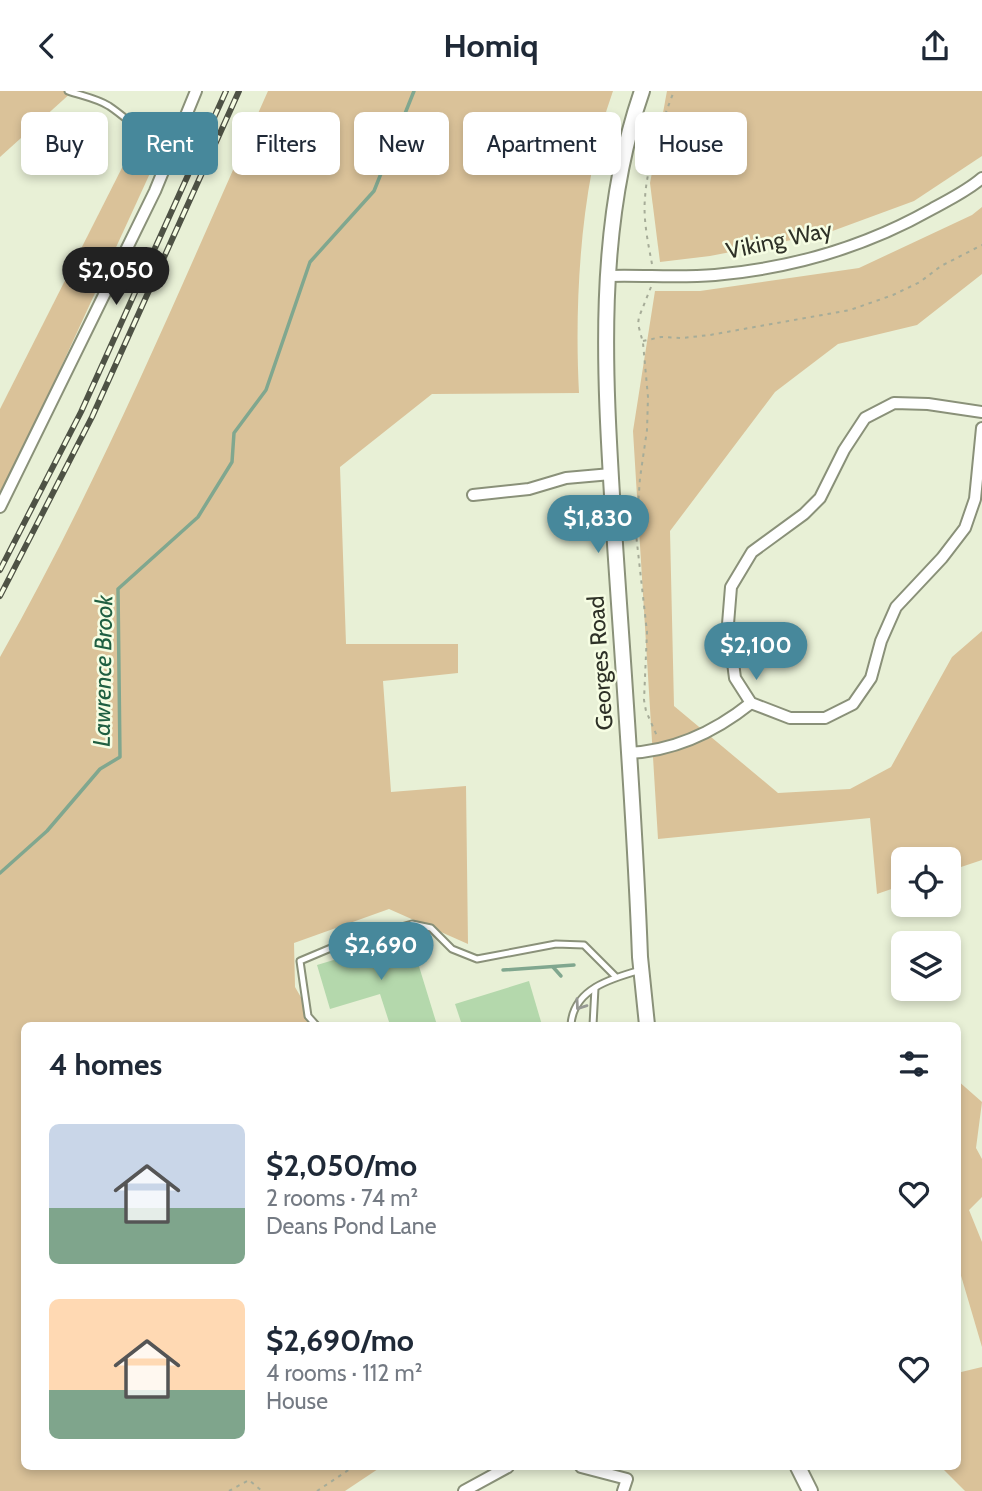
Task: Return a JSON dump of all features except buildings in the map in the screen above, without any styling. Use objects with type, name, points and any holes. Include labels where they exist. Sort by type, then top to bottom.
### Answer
[{"type":"street","points":[[188,112],[196,91]]},
{"type":"street","name":"Georges Road","points":[[642,91],[631,123],[614,209],[608,276],[607,366],[611,474],[641,970],[647,1022]]},
{"type":"street","points":[[0,507],[162,175]]},
{"type":"street","name":"Viking Way","points":[[608,276],[713,275],[770,268],[818,258],[893,231],[969,189],[982,178]]},
{"type":"street","points":[[982,412],[929,404],[894,403],[865,418],[820,498],[752,551],[731,587],[728,624],[735,678],[751,703],[790,717],[825,717],[853,704],[871,678],[881,641],[897,607],[942,558],[965,528],[975,499],[982,428]]},
{"type":"street","points":[[473,495],[529,489],[566,478],[611,474]]},
{"type":"street","points":[[628,753],[659,750],[695,737],[727,722],[751,703]]},
{"type":"street","points":[[464,1491],[502,1470]]},
{"type":"street","points":[[605,1470],[629,1473],[623,1491]]},
{"type":"street","points":[[800,1470],[810,1491]]},
{"type":"lane","points":[[68,91],[97,99],[122,116]]},
{"type":"lane","points":[[313,1022],[308,1016],[300,961],[338,945],[412,924],[431,928],[452,950],[477,959],[556,944],[584,945],[616,977]]},
{"type":"lane","points":[[572,1022],[579,1002],[604,981],[641,970]]},
{"type":"lane","points":[[593,1022],[595,988]]},
{"type":"path","points":[[652,267],[645,200],[658,139],[674,91]]},
{"type":"path","points":[[642,341],[661,337],[710,335],[850,310],[920,282],[941,266],[982,245]]},
{"type":"path","points":[[652,285],[639,317],[648,397],[636,534],[647,632],[646,711],[657,737]]},
{"type":"path","points":[[317,1491],[348,1470]]},
{"type":"path","points":[[229,1491],[249,1480],[262,1491]]},
{"type":"shaded area","points":[[0,91],[73,91],[50,112],[21,112],[21,138],[0,157]]},
{"type":"shaded area","points":[[268,91],[613,91],[606,112],[463,112],[463,175],[591,175],[579,279],[579,393],[432,394],[340,467],[346,644],[458,644],[458,673],[383,681],[391,792],[466,786],[468,944],[389,909],[294,943],[295,987],[315,1022],[21,1022],[21,1470],[376,1470],[345,1491],[0,1491],[0,657],[108,448],[232,172],[232,175],[340,175],[340,112],[259,112]]},
{"type":"shaded area","points":[[667,91],[982,91],[982,156],[914,201],[827,233],[710,256],[660,262],[650,183],[651,175],[747,175],[747,112],[663,112]]},
{"type":"shaded area","points":[[122,168],[122,175],[149,175],[34,426],[0,492],[0,409]]},
{"type":"shaded area","points":[[982,207],[982,274],[917,325],[838,344],[775,392],[670,531],[674,706],[778,793],[850,789],[891,767],[952,657],[982,631],[982,860],[961,867],[961,847],[891,847],[891,889],[877,894],[870,818],[658,839],[633,431],[655,291],[700,291],[859,268],[972,215]]},
{"type":"shaded area","points":[[961,1084],[982,1102],[976,1148],[982,1159],[982,1197],[969,1210],[982,1242],[982,1347],[961,1276]]},
{"type":"shaded area","points":[[982,1367],[982,1491],[965,1491],[944,1470],[961,1470],[961,1372]]},
{"type":"waterway","name":"Lawrence Brook","points":[[0,873],[47,831],[100,769],[120,757],[118,589],[198,517],[232,462],[234,433],[266,390],[310,262],[374,191],[414,91]]},
{"type":"waterway","points":[[503,970],[574,965]]},
{"type":"waterway","points":[[553,967],[561,976]]},
{"type":"railway","points":[[0,570],[81,412],[226,91]]},
{"type":"railway","points":[[0,596],[92,417],[239,91]]}]
